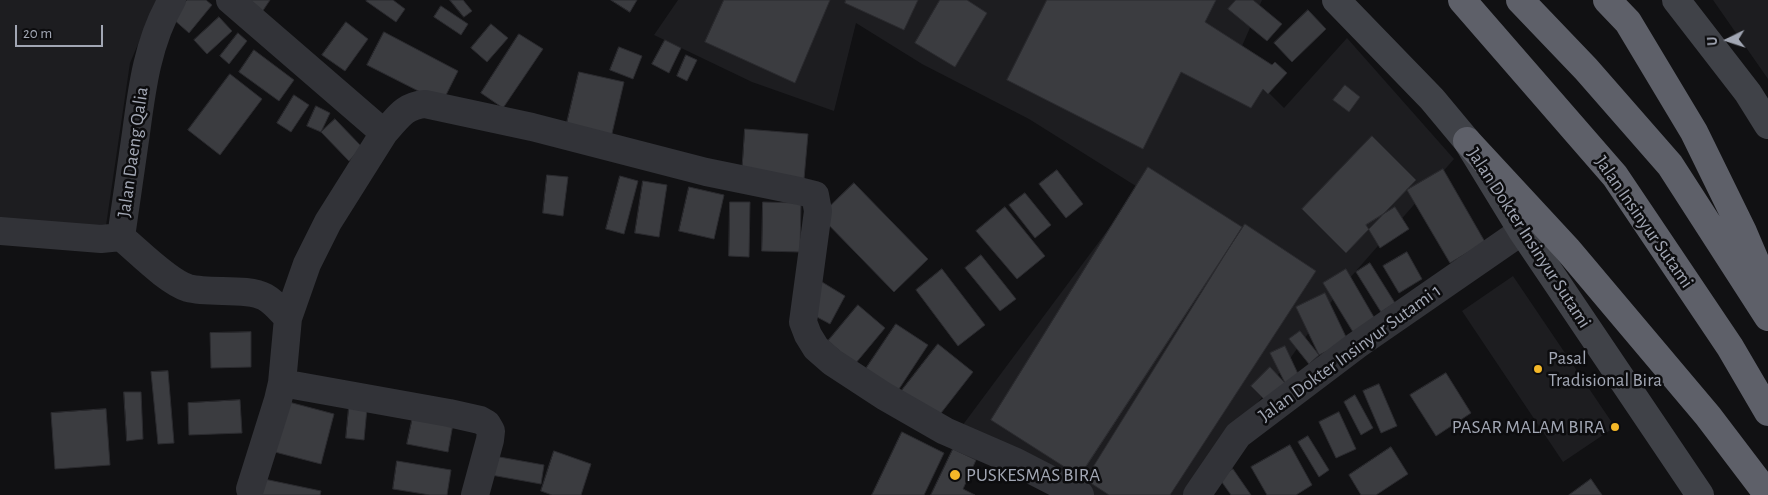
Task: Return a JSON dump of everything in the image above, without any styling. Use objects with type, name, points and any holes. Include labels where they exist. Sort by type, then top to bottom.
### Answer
[{"type":"highway","name":"Jalan Insinyur Sutami","points":[[1462,0],[1615,176],[1730,347],[1768,412]]},
{"type":"highway","points":[[1520,0],[1586,69],[1670,165],[1768,316]]},
{"type":"highway","points":[[1607,0],[1628,22],[1694,132],[1743,232],[1768,290]]},
{"type":"highway","points":[[1467,141],[1568,250],[1708,416],[1768,495]]},
{"type":"street","name":"Jalan Daeng Qalia","points":[[172,0],[163,16],[149,56],[140,102],[121,236],[169,277],[188,288],[252,293],[263,296],[273,302],[288,318]]},
{"type":"street","points":[[230,0],[384,134]]},
{"type":"street","name":"Jalan Dokter Insinyur Sutami","points":[[1336,0],[1432,99],[1467,141],[1522,231],[1700,495]]},
{"type":"street","points":[[1676,0],[1748,93],[1768,125]]},
{"type":"street","points":[[250,489],[278,400],[282,383],[288,318],[307,264],[328,222],[384,134],[406,109],[414,105],[426,104],[532,127],[706,172],[799,190],[815,195],[818,210],[803,322],[808,336],[816,348],[832,362],[884,396],[945,431],[1014,461],[1080,495]]},
{"type":"street","points":[[0,231],[101,239],[121,236]]},
{"type":"street","name":"Jalan Dokter Insinyur Sutami 1","points":[[1197,495],[1238,435],[1357,346],[1522,231]]},
{"type":"street","points":[[282,383],[449,413],[480,420],[487,424],[491,431],[490,440],[475,495]]},
{"type":"shaded area","points":[[0,0],[157,0],[130,63],[103,246],[0,245]]},
{"type":"shaded area","points":[[678,0],[1262,0],[1236,60],[1284,108],[1347,38],[1454,159],[1342,287],[1246,419],[1196,495],[1087,495],[962,426],[1139,188],[1029,119],[922,64],[856,23],[834,111],[752,82],[654,35]]},
{"type":"shaded area","points":[[1713,0],[1768,0],[1768,79]]},
{"type":"shaded area","name":"Pasal Tradisional Bira","points":[[1513,276],[1615,427],[1563,462],[1462,311]]},
{"type":"building","points":[[187,0],[206,0],[212,5],[189,33],[172,18]]},
{"type":"building","points":[[238,0],[270,0],[260,15]]},
{"type":"building","points":[[367,0],[393,0],[405,9],[396,22]]},
{"type":"building","points":[[450,0],[463,0],[472,11],[464,17]]},
{"type":"building","points":[[611,0],[637,0],[630,12]]},
{"type":"building","points":[[724,0],[830,0],[795,83],[705,42]]},
{"type":"building","points":[[846,0],[918,0],[904,30],[845,3]]},
{"type":"building","points":[[940,0],[967,0],[987,13],[955,67],[915,43]]},
{"type":"building","points":[[1047,0],[1216,0],[1205,22],[1272,65],[1275,62],[1287,73],[1268,94],[1263,89],[1251,108],[1181,72],[1143,149],[1007,80]]},
{"type":"building","points":[[1236,0],[1253,0],[1282,24],[1267,41],[1228,9]]},
{"type":"building","points":[[441,6],[468,24],[461,35],[434,17]]},
{"type":"building","points":[[1308,10],[1326,29],[1292,62],[1274,43]]},
{"type":"building","points":[[219,17],[232,31],[207,54],[194,40]]},
{"type":"building","points":[[346,22],[368,39],[345,71],[322,55]]},
{"type":"building","points":[[491,24],[508,38],[487,62],[471,48]]},
{"type":"building","points":[[384,32],[458,71],[442,103],[367,65]]},
{"type":"building","points":[[238,33],[247,41],[229,64],[220,56]]},
{"type":"building","points":[[519,34],[543,49],[503,108],[481,93]]},
{"type":"building","points":[[665,40],[681,48],[669,73],[652,64]]},
{"type":"building","points":[[619,47],[642,56],[633,79],[610,70]]},
{"type":"building","points":[[254,50],[294,80],[279,101],[239,72]]},
{"type":"building","points":[[686,55],[697,60],[687,81],[677,76]]},
{"type":"building","points":[[579,72],[624,82],[610,142],[565,131]]},
{"type":"building","points":[[230,74],[262,99],[220,155],[188,130]]},
{"type":"building","points":[[1345,85],[1360,97],[1349,112],[1333,100]]},
{"type":"building","points":[[294,95],[309,105],[291,132],[277,123]]},
{"type":"building","points":[[316,106],[330,113],[321,132],[307,126]]},
{"type":"building","points":[[335,119],[362,147],[349,161],[321,132]]},
{"type":"building","points":[[745,129],[808,134],[804,179],[742,174]]},
{"type":"building","points":[[1372,136],[1416,180],[1346,253],[1302,209]]},
{"type":"building","points":[[1148,167],[1242,227],[1085,480],[991,420]]},
{"type":"building","points":[[1443,169],[1485,242],[1450,263],[1407,190]]},
{"type":"building","points":[[1057,170],[1083,204],[1066,218],[1039,184]]},
{"type":"building","points":[[547,175],[568,177],[563,216],[543,213]]},
{"type":"building","points":[[620,176],[638,181],[624,234],[606,229]]},
{"type":"building","points":[[643,181],[667,185],[659,237],[635,233]]},
{"type":"building","points":[[854,183],[928,259],[894,292],[820,216]]},
{"type":"building","points":[[689,187],[724,195],[714,239],[679,231]]},
{"type":"building","points":[[1025,193],[1051,225],[1035,238],[1009,205]]},
{"type":"building","points":[[730,202],[750,202],[749,257],[729,256]]},
{"type":"building","points":[[763,202],[801,203],[800,252],[762,251]]},
{"type":"building","points":[[1005,207],[1045,256],[1017,279],[976,231]]},
{"type":"building","points":[[1395,207],[1409,229],[1380,248],[1366,225]]},
{"type":"building","points":[[1245,224],[1316,271],[1170,495],[1109,495],[1080,476]]},
{"type":"building","points":[[1407,252],[1422,279],[1399,293],[1383,266]]},
{"type":"building","points":[[981,255],[1016,299],[1000,311],[965,268]]},
{"type":"building","points":[[1370,263],[1395,303],[1381,312],[1356,272]]},
{"type":"building","points":[[942,269],[985,325],[958,346],[916,290]]},
{"type":"building","points":[[1346,269],[1375,319],[1353,332],[1323,283]]},
{"type":"building","points":[[822,282],[845,296],[830,324],[806,311]]},
{"type":"building","points":[[1325,293],[1348,341],[1319,355],[1296,307]]},
{"type":"building","points":[[858,305],[885,328],[855,364],[828,341]]},
{"type":"building","points":[[896,324],[928,345],[897,392],[865,370]]},
{"type":"building","points":[[1300,331],[1319,355],[1309,364],[1289,339]]},
{"type":"building","points":[[251,332],[251,367],[211,368],[210,333]]},
{"type":"building","points":[[938,344],[973,372],[934,422],[899,394]]},
{"type":"building","points":[[1285,346],[1299,376],[1285,383],[1270,353]]},
{"type":"building","points":[[1270,367],[1285,383],[1266,401],[1251,386]]},
{"type":"building","points":[[168,371],[174,443],[158,444],[151,372]]},
{"type":"building","points":[[1446,373],[1471,413],[1436,436],[1410,395]]},
{"type":"building","points":[[1379,384],[1397,426],[1381,433],[1363,391]]},
{"type":"building","points":[[124,392],[141,392],[143,439],[127,441]]},
{"type":"building","points":[[1355,395],[1373,428],[1361,435],[1344,402]]},
{"type":"building","points":[[240,400],[242,433],[189,435],[188,403]]},
{"type":"building","points":[[285,401],[334,414],[321,464],[271,451]]},
{"type":"building","points":[[349,407],[367,408],[364,440],[346,438]]},
{"type":"building","points":[[106,409],[110,465],[55,469],[51,413]]},
{"type":"building","points":[[1339,412],[1356,449],[1336,458],[1319,422]]},
{"type":"building","points":[[413,416],[453,424],[448,452],[407,444]]},
{"type":"building","points":[[902,432],[944,453],[924,495],[872,495]]},
{"type":"building","points":[[1308,436],[1329,470],[1319,477],[1298,442]]},
{"type":"building","points":[[1290,445],[1312,485],[1296,495],[1267,495],[1251,467]]},
{"type":"building","points":[[1391,447],[1408,474],[1376,495],[1361,495],[1349,475]]},
{"type":"building","name":"PUSKESMAS BIRA","points":[[953,449],[976,460],[963,489],[975,495],[931,495]]},
{"type":"building","points":[[554,451],[591,464],[581,495],[552,495],[541,491]]},
{"type":"building","points":[[494,456],[544,465],[541,484],[491,475]]},
{"type":"building","points":[[397,461],[451,470],[447,495],[430,495],[393,489]]},
{"type":"building","points":[[1233,469],[1251,495],[1231,495],[1219,478]]},
{"type":"building","points":[[264,479],[321,491],[320,495],[260,495]]},
{"type":"building","points":[[1591,479],[1602,495],[1569,495]]},
{"type":"place","name":"Pasal Tradisional Bira","points":[[1538,369]]},
{"type":"place","name":"PASAR MALAM BIRA","points":[[1615,427]]},
{"type":"place","name":"PUSKESMAS BIRA","points":[[955,475]]}]
